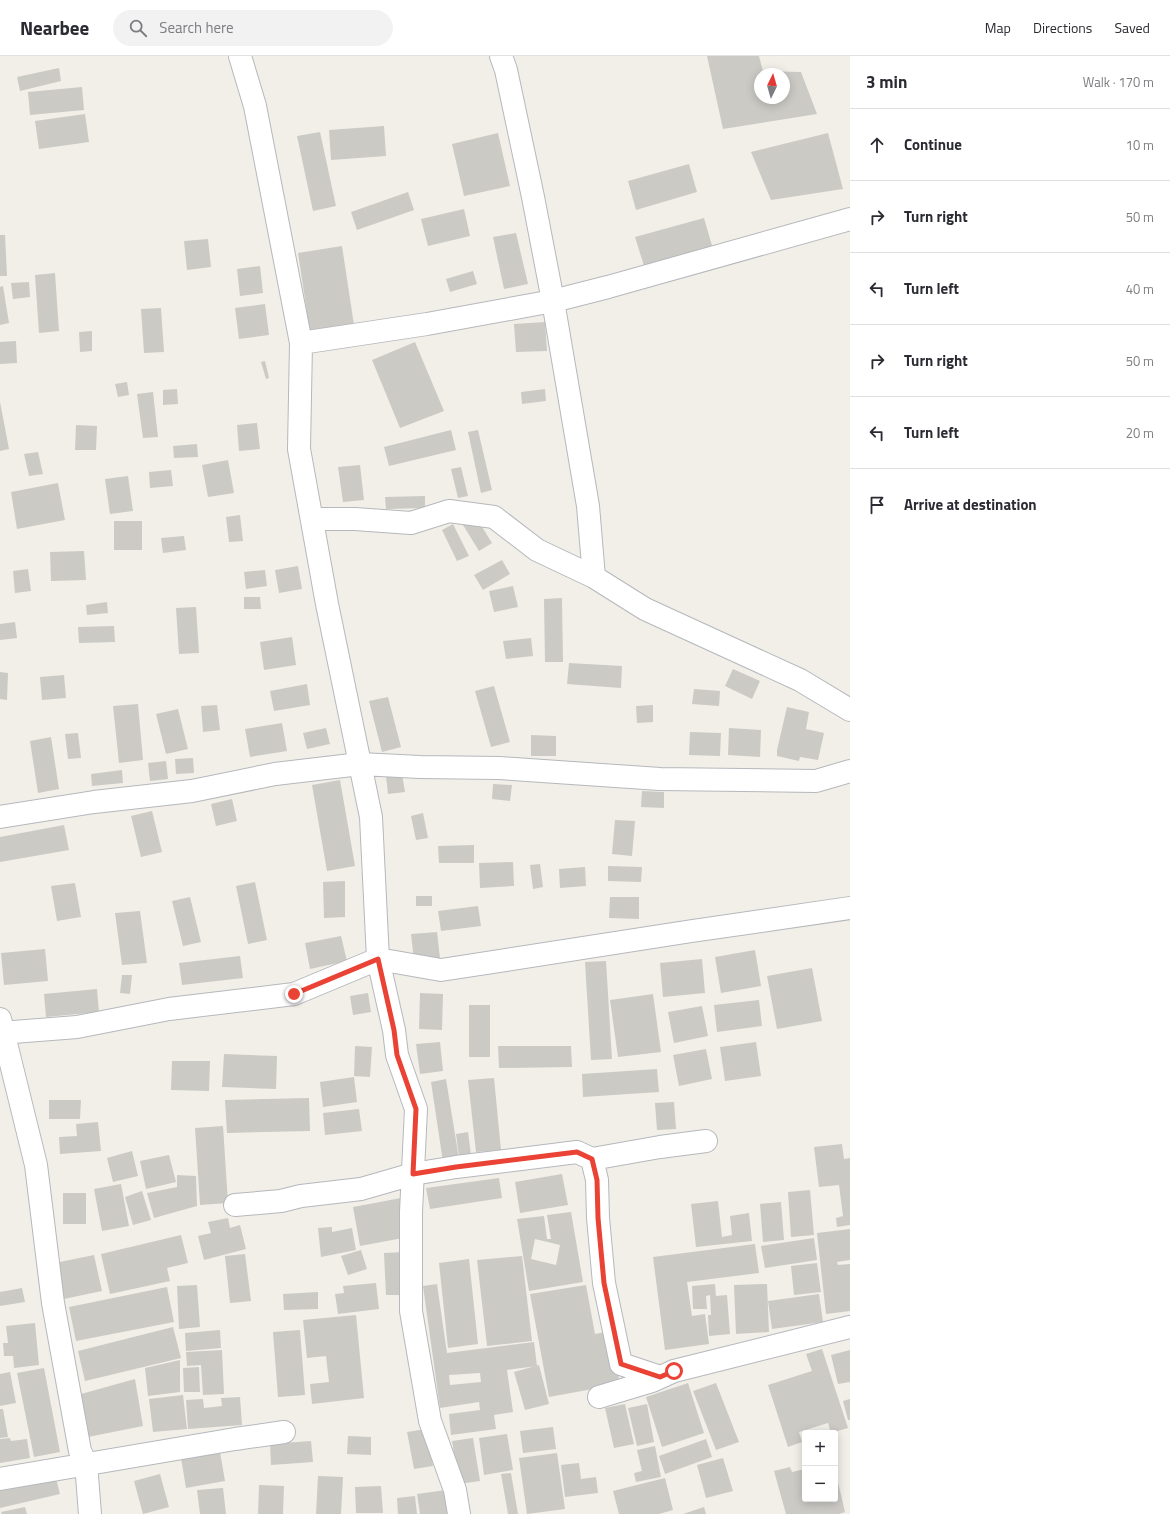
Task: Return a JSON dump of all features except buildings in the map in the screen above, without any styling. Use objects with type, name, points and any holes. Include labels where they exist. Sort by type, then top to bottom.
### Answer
[{"type":"street","points":[[240,56],[254,106],[300,344],[299,449],[327,604],[371,817],[378,959],[394,1030],[397,1055],[416,1109],[411,1212],[411,1311],[430,1421],[455,1490],[459,1514]]},
{"type":"street","points":[[500,56],[506,70],[532,189],[553,300],[588,506],[594,577]]},
{"type":"street","points":[[300,344],[427,324],[553,300],[608,287],[850,219]]},
{"type":"street","points":[[312,519],[355,519],[411,523],[449,511],[494,517],[537,550],[594,577],[645,609],[800,680],[850,710]]},
{"type":"street","points":[[0,817],[94,802],[192,791],[276,774],[360,764],[420,767],[499,768],[660,779],[816,781],[850,770]]},
{"type":"street","points":[[90,1514],[86,1463],[80,1451],[53,1303],[36,1165],[1,1028],[78,1027],[169,1009],[294,994],[378,959],[441,970],[692,930],[850,908]]},
{"type":"street","points":[[235,1205],[281,1201],[301,1196],[361,1189],[413,1174],[456,1167],[577,1152],[592,1159],[660,1147],[706,1141]]},
{"type":"street","points":[[592,1159],[597,1180],[598,1218],[604,1283],[621,1364],[660,1377]]},
{"type":"street","points":[[599,1397],[652,1381],[674,1371],[850,1328]]},
{"type":"street","points":[[0,1479],[86,1463],[284,1432]]},
{"type":"route","points":[[294,994],[378,959],[394,1030],[397,1055],[416,1109],[413,1174],[511,1159],[551,1156],[577,1152],[592,1159],[597,1180],[598,1218],[604,1283],[621,1364],[638,1368],[660,1377],[674,1371]]}]
